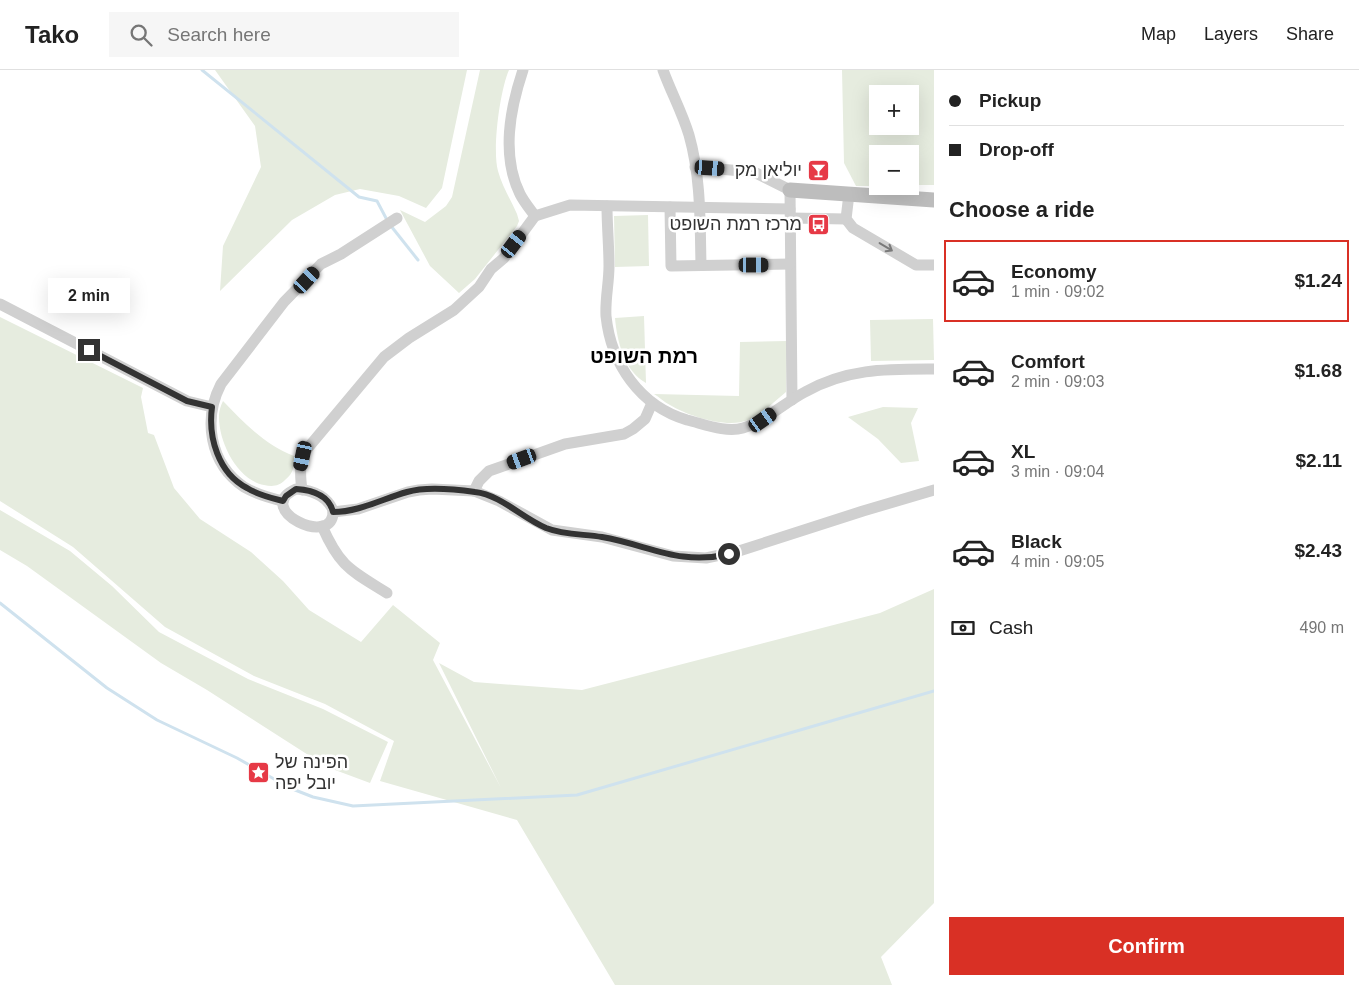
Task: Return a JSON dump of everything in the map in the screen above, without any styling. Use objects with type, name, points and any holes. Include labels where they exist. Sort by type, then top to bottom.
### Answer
[{"type":"street","points":[[523,70],[512,104],[510,142],[512,162],[519,192],[535,216]]},
{"type":"street","points":[[663,70],[689,136],[700,207],[701,265]]},
{"type":"street","points":[[694,167],[742,170],[756,173],[790,190],[934,200]]},
{"type":"street","points":[[790,190],[792,400]]},
{"type":"street","points":[[849,194],[846,219],[853,228],[916,265],[934,265]]},
{"type":"street","points":[[302,490],[301,466],[307,448],[378,364],[384,357],[409,338],[454,310],[479,287],[491,269],[504,258],[535,216],[570,205],[700,207],[846,219]]},
{"type":"street","points":[[607,206],[609,273],[606,316],[614,348],[627,377],[652,403],[667,412],[692,421],[727,429],[740,429],[763,420],[792,400],[822,384],[863,371],[934,369]]},
{"type":"street","points":[[670,207],[671,266],[790,264]]},
{"type":"street","points":[[283,501],[260,495],[245,488],[225,468],[215,447],[210,421],[212,407],[221,384],[284,302],[321,264],[341,254],[397,218]]},
{"type":"street","points":[[0,304],[187,401],[212,407]]},
{"type":"street","points":[[474,492],[479,481],[489,472],[565,444],[613,436],[633,430],[645,419],[652,403]]},
{"type":"street","points":[[296,489],[311,492],[326,500],[333,512],[331,520],[322,526],[309,526],[296,522],[286,513],[283,501],[291,491],[296,489]]},
{"type":"street","points":[[333,512],[358,509],[408,492],[420,490],[474,492],[499,501],[552,530],[602,537],[653,552],[693,558],[719,556],[739,551],[934,490]]},
{"type":"street","points":[[322,526],[330,544],[342,563],[351,571],[387,593]]},
{"type":"shaded area","points":[[215,70],[467,70],[442,188],[426,208],[399,196],[360,189],[335,195],[292,220],[220,291],[223,246],[261,167],[255,126]]},
{"type":"shaded area","points":[[480,70],[509,70],[498,120],[496,161],[504,188],[519,221],[475,279],[459,293],[430,266],[400,210],[425,222],[446,206],[452,197]]},
{"type":"shaded area","points":[[842,70],[934,70],[934,185],[919,185],[919,145],[869,145],[869,186],[856,186],[844,163]]},
{"type":"shaded area","points":[[648,215],[649,266],[615,267],[614,216]]},
{"type":"shaded area","points":[[644,316],[646,383],[632,371],[623,355],[615,318]]},
{"type":"shaded area","points":[[0,317],[143,388],[141,397],[148,433],[154,435],[174,488],[200,519],[251,552],[283,581],[309,610],[361,642],[393,605],[440,643],[433,660],[501,788],[439,663],[474,682],[582,690],[880,613],[934,589],[934,903],[881,957],[892,985],[615,985],[517,820],[380,781],[394,741],[325,704],[254,676],[165,627],[73,547],[0,501]]},
{"type":"shaded area","points":[[933,319],[934,360],[871,361],[870,320]]},
{"type":"shaded area","points":[[787,341],[786,392],[763,411],[748,420],[730,423],[697,417],[678,409],[654,394],[739,396],[740,342]]},
{"type":"shaded area","points":[[223,401],[265,440],[294,456],[292,472],[283,482],[276,486],[270,486],[254,482],[238,468],[231,458],[222,436],[219,415]]},
{"type":"shaded area","points":[[883,407],[918,408],[911,423],[919,461],[901,463],[878,439],[848,417]]},
{"type":"shaded area","points":[[0,510],[70,551],[112,586],[159,632],[248,679],[323,709],[388,742],[370,783],[327,767],[207,690],[161,663],[27,566],[0,550]]},
{"type":"waterway","points":[[202,70],[359,197],[377,201],[387,220]]},
{"type":"waterway","points":[[391,226],[418,260]]},
{"type":"waterway","points":[[0,603],[107,688],[157,720],[237,758],[290,788],[313,797],[353,806],[577,795],[934,691]]},
{"type":"place","name":"יוליאן מק","points":[[818,170]]},
{"type":"place","name":"מרכז רמת השופט","points":[[818,224]]},
{"type":"place","name":"הפינה של יובל יפה","points":[[259,772]]},
{"type":"district","name":"רמת השופט","points":[[644,356]]},
{"type":"route","points":[[89,350],[187,401],[212,407],[210,421],[212,434],[220,459],[234,479],[245,488],[260,495],[283,501],[291,491],[296,489],[302,490],[319,495],[330,503],[333,512],[340,512],[358,509],[408,492],[420,490],[474,492],[490,496],[552,530],[602,537],[673,556],[706,558],[729,554]]}]
